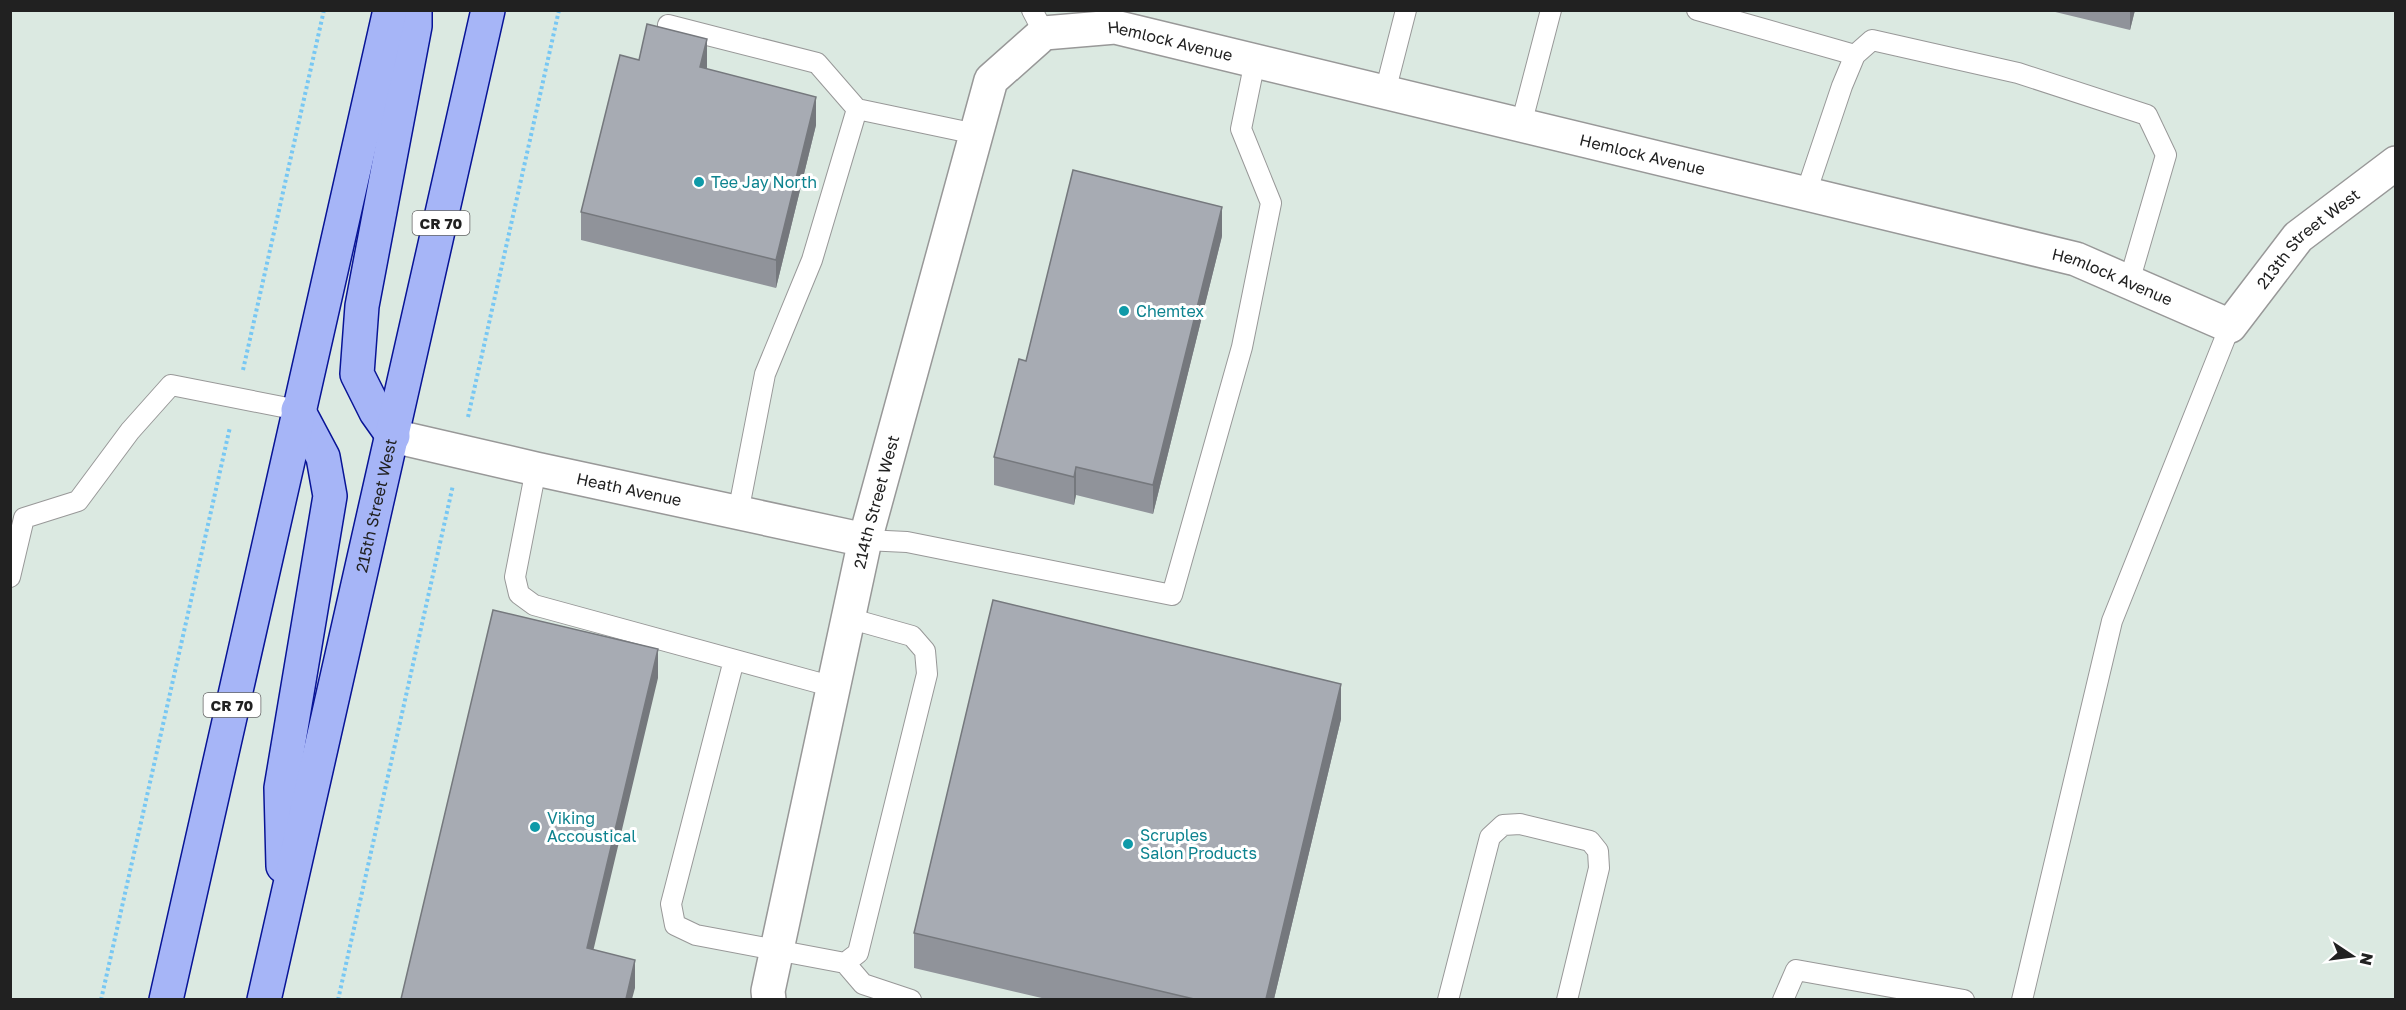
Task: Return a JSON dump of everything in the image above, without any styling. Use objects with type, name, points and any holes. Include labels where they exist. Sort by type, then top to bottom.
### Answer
[{"type":"main road","name":"CR 70","points":[[166,999],[390,10]]},
{"type":"main road","points":[[393,436],[375,411],[357,374],[362,306],[415,26],[415,10]]},
{"type":"main road","name":"215th Street West","points":[[264,999],[489,10]]},
{"type":"main road","points":[[285,912],[281,789],[330,496],[323,457],[298,410]]},
{"type":"street","name":"Hemlock Avenue","points":[[1038,22],[1115,27],[2076,259],[2230,326]]},
{"type":"street","name":"214th Street West","points":[[769,999],[768,991],[776,951],[865,540],[976,134],[991,80],[1038,22]]},
{"type":"street","name":"213th Street West","points":[[2230,326],[2298,237],[2392,172]]},
{"type":"street","name":"Heath Avenue","points":[[393,436],[865,540]]},
{"type":"lane","points":[[1385,92],[1406,10]]},
{"type":"lane","points":[[1697,10],[1855,55]]},
{"type":"lane","points":[[1521,125],[1551,11]]},
{"type":"lane","points":[[668,25],[817,63],[857,109],[976,134]]},
{"type":"lane","points":[[1806,194],[1842,86],[1855,55],[1872,40],[2018,73],[2147,114],[2166,155],[2129,282]]},
{"type":"lane","points":[[865,540],[907,542],[1172,595],[1242,347],[1271,203],[1241,129],[1255,61]]},
{"type":"lane","points":[[738,513],[765,374],[812,260],[857,109]]},
{"type":"lane","points":[[2022,999],[2112,621],[2230,326]]},
{"type":"lane","points":[[10,577],[17,516],[78,501],[130,431],[171,385],[298,410]]},
{"type":"lane","points":[[537,469],[515,577],[519,594],[534,605],[834,687]]},
{"type":"lane","points":[[844,963],[858,953],[927,674],[925,651],[912,636],[848,618]]},
{"type":"lane","points":[[734,660],[671,904],[675,925],[696,936],[844,963],[863,984],[911,999]]},
{"type":"lane","points":[[1448,999],[1490,837],[1503,825],[1520,824],[1590,841],[1598,851],[1599,868],[1567,999]]},
{"type":"lane","points":[[1783,999],[1796,970],[1964,999]]},
{"type":"path","points":[[101,999],[324,10]]},
{"type":"path","points":[[338,999],[559,10]]},
{"type":"shaded area","points":[[11,11],[2395,11],[2395,999],[11,999]]},
{"type":"building","name":"Tee Jay North","points":[[647,24],[707,39],[700,67],[816,97],[776,260],[581,212],[620,55],[639,60]]},
{"type":"building","name":"Chemtex","points":[[1073,170],[1222,207],[1153,485],[1076,467],[1074,477],[994,457],[1019,359],[1026,361]]},
{"type":"building","name":"Scruples Salon Products","points":[[993,600],[1341,684],[1266,999],[1194,999],[914,933]]},
{"type":"building","name":"Viking Accoustical","points":[[493,610],[658,649],[587,948],[635,960],[626,999],[401,999]]},
{"type":"place","name":"Tee Jay North","points":[[699,182]]},
{"type":"place","name":"Chemtex","points":[[1124,311]]},
{"type":"place","name":"Viking Accoustical","points":[[535,827]]},
{"type":"place","name":"Scruples Salon Products","points":[[1128,844]]}]
